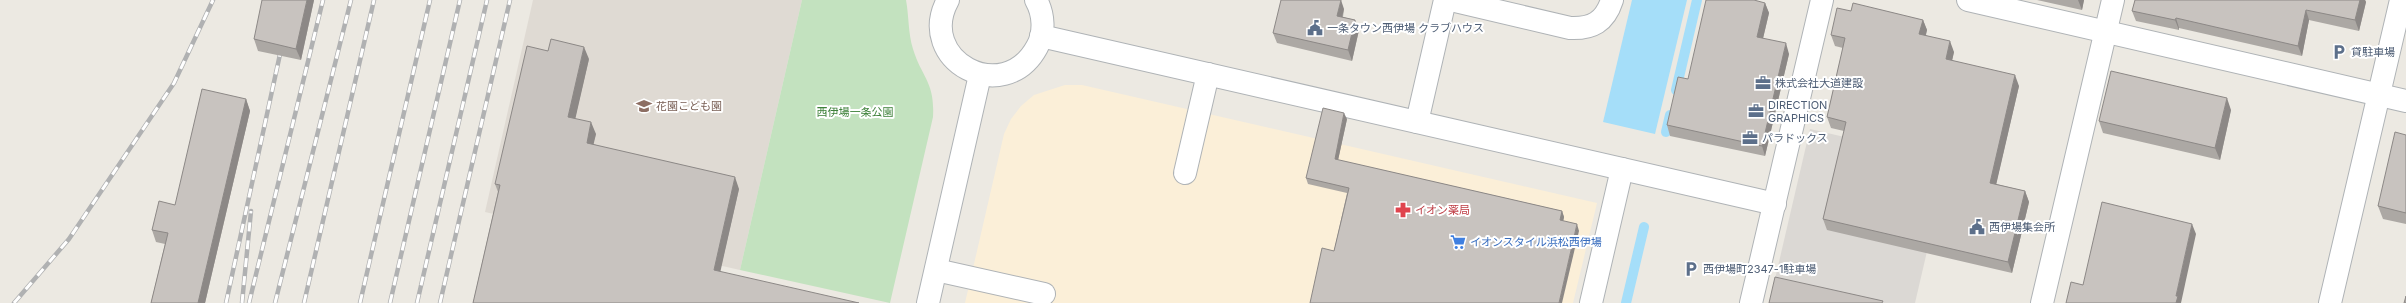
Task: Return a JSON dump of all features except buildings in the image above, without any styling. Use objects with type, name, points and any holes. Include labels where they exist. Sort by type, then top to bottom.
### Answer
[{"type":"street","points":[[948,0],[941,21],[942,36],[947,49],[955,61],[967,69],[980,75],[995,76],[1009,73],[1022,66],[1033,56],[1041,36],[1042,15],[1036,0]]},
{"type":"street","points":[[1417,122],[1445,0]]},
{"type":"street","points":[[1451,0],[1570,28],[1583,28],[1597,24],[1606,15],[1612,0]]},
{"type":"street","points":[[1751,303],[1822,0]]},
{"type":"street","points":[[1968,0],[2406,101]]},
{"type":"street","points":[[2042,303],[2113,0]]},
{"type":"street","points":[[2330,303],[2401,0]]},
{"type":"street","points":[[1041,36],[1775,204]]},
{"type":"street","points":[[1185,173],[1208,74]]},
{"type":"street","points":[[928,303],[980,75]]},
{"type":"street","points":[[1591,303],[1622,169]]},
{"type":"street","points":[[936,270],[1044,294]]},
{"type":"shaded area","name":"花園こども園","points":[[533,0],[802,0],[740,270],[485,212]]},
{"type":"shaded area","points":[[1065,85],[1082,85],[1597,203],[1573,303],[965,303],[1004,134],[1011,119],[1021,106],[1034,95]]},
{"type":"shaded area","points":[[1810,129],[1948,161],[1915,303],[1878,303],[1775,279]]},
{"type":"green space","name":"西伊場一条公園","points":[[802,0],[906,0],[911,43],[930,88],[933,105],[933,117],[890,303],[740,270]]},
{"type":"water","points":[[1632,0],[1687,0],[1655,134],[1603,122]]},
{"type":"waterway","points":[[1676,90],[1697,0]]},
{"type":"waterway","points":[[1666,132],[1670,115]]},
{"type":"waterway","points":[[1626,303],[1644,227]]},
{"type":"railway","points":[[14,303],[69,239],[174,83],[213,0]]},
{"type":"railway","points":[[249,303],[323,0]]},
{"type":"railway","points":[[275,303],[351,0]]},
{"type":"railway","points":[[304,303],[374,0]]},
{"type":"railway","points":[[360,303],[430,0]]},
{"type":"railway","points":[[390,303],[460,0]]},
{"type":"railway","points":[[417,303],[487,0]]},
{"type":"railway","points":[[440,303],[510,0]]},
{"type":"railway","points":[[226,303],[282,45]]},
{"type":"railway","points":[[242,303],[251,211]]},
{"type":"place","name":"一条タウン西伊場 クラブハウス","points":[[1315,28]]},
{"type":"place","name":"貸駐車場","points":[[2339,52]]},
{"type":"place","name":"株式会社大道建設","points":[[1763,83]]},
{"type":"place","name":"花園こども園","points":[[644,106]]},
{"type":"place","name":"DIRECTION GRAPHICS","points":[[1756,111]]},
{"type":"place","name":"パラドックス","points":[[1750,138]]},
{"type":"place","name":"イオン薬局","points":[[1403,210]]},
{"type":"place","name":"西伊場集会所","points":[[1977,227]]},
{"type":"place","name":"イオンスタイル浜松西伊場","points":[[1458,242]]},
{"type":"place","name":"西伊場町2347-1駐車場","points":[[1691,269]]}]
